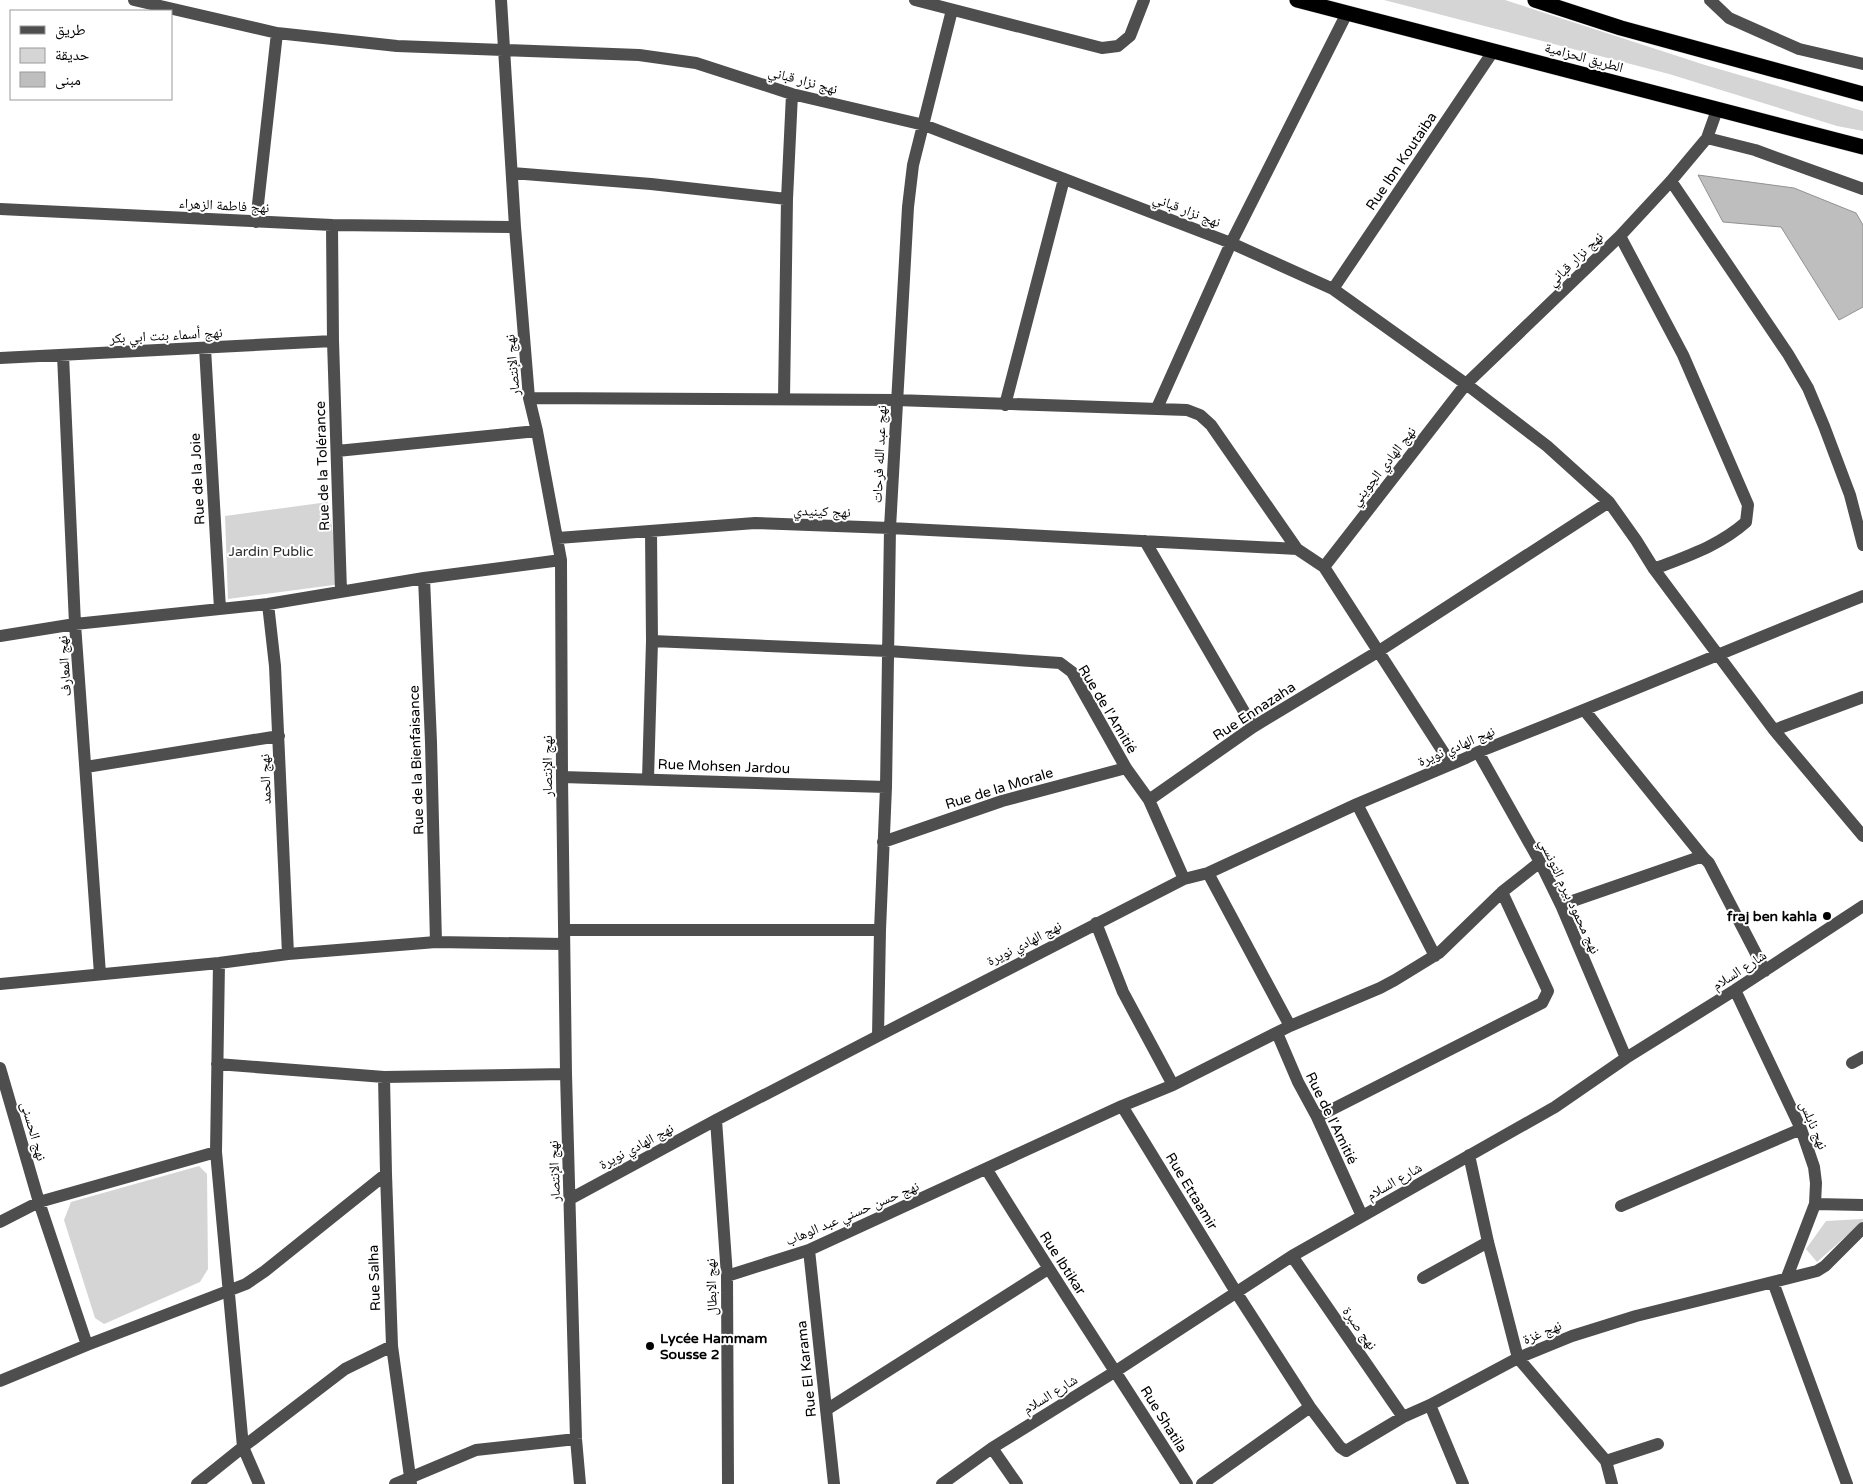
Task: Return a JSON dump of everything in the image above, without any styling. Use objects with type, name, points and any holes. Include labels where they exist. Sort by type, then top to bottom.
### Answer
[{"type":"highway","name":"الطريق الحزامية","points":[[1297,0],[1863,147]]},
{"type":"highway","points":[[1535,0],[1620,28],[1863,94]]},
{"type":"street","name":"نهج نزار قباني","points":[[134,0],[277,33],[397,46],[639,55],[696,63],[792,94],[924,125],[1231,242],[1333,289],[1466,384],[1620,236],[1707,138],[1717,110]]},
{"type":"street","name":"نهج الإنتصار","points":[[501,0],[514,227],[529,398],[561,560],[566,1074],[576,1439],[580,1484]]},
{"type":"street","points":[[914,0],[1102,48],[1118,46],[1130,36],[1144,0]]},
{"type":"street","points":[[1710,0],[1729,18],[1799,49],[1863,64]]},
{"type":"street","name":"نهج عبد الله فرحات","points":[[878,1036],[886,787],[890,528],[908,207],[913,165],[952,10]]},
{"type":"street","points":[[1157,408],[1231,242],[1347,13]]},
{"type":"street","points":[[256,222],[277,33]]},
{"type":"street","name":"Rue Ibn Koutaiba","points":[[1333,289],[1494,50]]},
{"type":"street","points":[[784,399],[787,199],[792,94]]},
{"type":"street","points":[[1707,138],[1755,150],[1863,189]]},
{"type":"street","points":[[512,173],[651,184],[787,199]]},
{"type":"street","points":[[1005,405],[1064,179]]},
{"type":"street","points":[[1671,180],[1788,354],[1808,388],[1850,495],[1863,545]]},
{"type":"street","name":"نهج فاطمة الزهراء","points":[[0,209],[332,226],[514,227]]},
{"type":"street","points":[[332,226],[333,341]]},
{"type":"street","points":[[1620,236],[1683,355],[1748,505],[1746,522],[1732,534],[1715,544],[1654,569]]},
{"type":"street","name":"نهج أسماء بنت ابي بكر","points":[[0,358],[333,341]]},
{"type":"street","name":"Rue de la Tolérance","points":[[333,341],[341,591]]},
{"type":"street","name":"Rue de la Joie","points":[[205,348],[220,609]]},
{"type":"street","name":"نهج المعارف","points":[[63,355],[75,624],[100,974]]},
{"type":"street","points":[[1466,384],[1547,446],[1609,502],[1654,569],[1774,730],[1863,836]]},
{"type":"street","name":"نهج الهادي الجويني","points":[[1324,567],[1466,384]]},
{"type":"street","points":[[529,398],[896,400],[1187,410],[1200,416],[1211,425],[1297,549],[1324,567],[1451,764]]},
{"type":"street","points":[[337,452],[537,431]]},
{"type":"street","name":"Rue Ennazaha","points":[[1149,800],[1253,727],[1379,651],[1609,502]]},
{"type":"street","name":"نهج كينيدي","points":[[558,538],[755,523],[1297,549]]},
{"type":"street","points":[[648,779],[652,641],[651,531]]},
{"type":"street","points":[[1145,541],[1253,727]]},
{"type":"street","points":[[0,636],[75,624],[268,604],[424,578],[561,560]]},
{"type":"street","name":"Rue de la Bienfaisance","points":[[424,578],[431,742],[436,942]]},
{"type":"street","name":"نهج الهادي نويرة","points":[[1208,873],[1357,804],[1478,752],[1585,711],[1718,654],[1863,596]]},
{"type":"street","name":"نهج الحمد","points":[[268,604],[275,666],[288,954]]},
{"type":"street","name":"Rue de l'Amitié","points":[[652,641],[888,651],[1060,663],[1072,672],[1126,768],[1149,800],[1184,878]]},
{"type":"street","points":[[1774,730],[1863,696]]},
{"type":"street","points":[[1585,711],[1710,863],[1765,971]]},
{"type":"street","points":[[86,767],[278,736]]},
{"type":"street","name":"نهج محمود بيرم التونسي","points":[[1478,752],[1540,862],[1561,906],[1626,1058]]},
{"type":"street","name":"Rue de la Morale","points":[[883,842],[1002,801],[1126,768]]},
{"type":"street","name":"Rue Mohsen Jardou","points":[[562,777],[886,787]]},
{"type":"street","points":[[1357,804],[1435,956]]},
{"type":"street","points":[[1561,906],[1697,858],[1704,858]]},
{"type":"street","name":"نهج حسن حسني عبد الوهاب","points":[[727,1276],[808,1250],[987,1170],[1122,1106],[1173,1085],[1290,1026],[1380,988],[1435,956],[1502,892],[1540,862]]},
{"type":"street","points":[[1184,878],[1208,873],[1290,1026]]},
{"type":"street","name":"نهج الهادي نويرة","points":[[570,1199],[716,1120],[1184,878]]},
{"type":"street","points":[[1317,1117],[1542,1003],[1548,991],[1502,892]]},
{"type":"street","name":"شارع السلام","points":[[942,1484],[992,1448],[1292,1256],[1555,1106],[1626,1058],[1765,971],[1863,906]]},
{"type":"street","points":[[1096,923],[1123,992],[1173,1085]]},
{"type":"street","points":[[564,930],[880,930]]},
{"type":"street","points":[[0,984],[288,954],[436,942],[564,944]]},
{"type":"street","points":[[219,962],[216,1152],[243,1447],[260,1484]]},
{"type":"street","name":"نهج نابلس","points":[[1734,990],[1801,1129],[1814,1167],[1816,1183],[1815,1204],[1787,1277]]},
{"type":"street","name":"Rue de l'Amitié","points":[[1277,1033],[1298,1082],[1317,1117],[1362,1216]]},
{"type":"street","points":[[217,1064],[384,1077],[566,1074]]},
{"type":"street","name":"نهج الحسنى","points":[[0,1068],[39,1202],[87,1344]]},
{"type":"street","name":"Rue Salha","points":[[384,1077],[392,1346],[411,1481]]},
{"type":"street","name":"Rue Ettaamir","points":[[1122,1106],[1236,1292],[1310,1407],[1340,1447]]},
{"type":"street","name":"نهج الابطال","points":[[716,1120],[727,1276],[728,1484]]},
{"type":"street","points":[[1621,1206],[1801,1129]]},
{"type":"street","points":[[0,1222],[39,1202],[216,1152]]},
{"type":"street","points":[[1469,1155],[1488,1242],[1518,1358],[1606,1461],[1612,1484]]},
{"type":"street","name":"Rue Ibtikar","points":[[987,1170],[1048,1269],[1116,1370]]},
{"type":"street","points":[[0,1382],[87,1344],[246,1284],[265,1271],[386,1174]]},
{"type":"street","points":[[1815,1204],[1863,1205]]},
{"type":"street","name":"نهج غزة","points":[[1340,1447],[1346,1451],[1403,1417],[1430,1405],[1518,1358],[1581,1333],[1636,1316],[1817,1271],[1825,1266],[1863,1228]]},
{"type":"street","points":[[1422,1278],[1488,1242]]},
{"type":"street","name":"Rue El Karama","points":[[808,1250],[834,1484]]},
{"type":"street","name":"نهج صبرة","points":[[1292,1256],[1403,1417]]},
{"type":"street","points":[[826,1410],[1048,1269]]},
{"type":"street","points":[[1774,1282],[1847,1484]]},
{"type":"street","points":[[197,1484],[345,1370],[392,1346]]},
{"type":"street","name":"Rue Shatila","points":[[1116,1370],[1187,1484]]},
{"type":"street","points":[[1430,1405],[1463,1484]]},
{"type":"street","points":[[1202,1484],[1310,1407]]},
{"type":"street","points":[[395,1484],[411,1481],[476,1450],[576,1439]]},
{"type":"street","points":[[1606,1461],[1658,1444]]},
{"type":"street","points":[[992,1448],[1017,1484]]},
{"type":"green space","points":[[1384,0],[1505,0],[1705,65],[1863,111],[1863,131],[1837,126],[1669,74]]},
{"type":"green space","name":"Jardin Public","points":[[328,502],[341,584],[228,599],[225,516]]},
{"type":"green space","points":[[199,1166],[207,1174],[208,1269],[200,1282],[104,1324],[95,1318],[64,1220],[71,1202]]},
{"type":"green space","points":[[1863,1219],[1817,1262],[1806,1249],[1826,1221]]},
{"type":"building","points":[[1698,175],[1794,188],[1856,213],[1863,225],[1863,307],[1839,320],[1781,227],[1723,222]]},
{"type":"place","name":"fraj ben kahla","points":[[1827,916]]},
{"type":"place","name":"Lycée Hammam Sousse 2","points":[[650,1346]]}]
